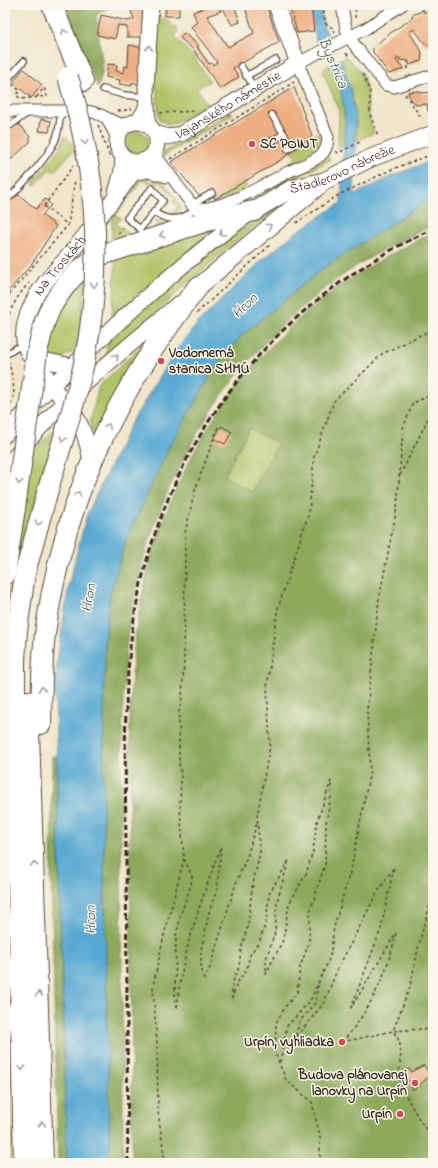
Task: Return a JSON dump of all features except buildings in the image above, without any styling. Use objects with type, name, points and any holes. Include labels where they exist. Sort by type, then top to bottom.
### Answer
[{"type":"highway","points":[[37,5],[75,79]]},
{"type":"highway","points":[[24,1163],[15,743],[16,638],[25,574],[55,487],[84,413],[96,366],[104,318],[108,274],[106,195],[100,147],[75,79],[52,5]]},
{"type":"highway","points":[[5,574],[37,352],[45,321],[51,307],[73,276],[87,263],[101,256],[207,221],[254,211]]},
{"type":"highway","points":[[30,769],[41,741],[43,660],[51,600],[58,563],[78,492],[91,461],[138,371],[197,288]]},
{"type":"highway","points":[[43,1163],[40,1029],[28,701],[30,632],[55,487]]},
{"type":"highway","points":[[5,751],[8,779],[13,1002],[21,1029]]},
{"type":"main road","name":"Štadlerovo nábrežie","points":[[254,211],[291,189],[324,181],[371,158],[433,134]]},
{"type":"main road","points":[[197,288],[324,181]]},
{"type":"street","points":[[144,115],[119,134],[118,140],[120,151],[117,159],[129,160],[147,158],[156,146],[144,115],[151,5]]},
{"type":"street","points":[[276,5],[298,63]]},
{"type":"street","points":[[342,5],[346,29],[356,47],[390,88],[433,75]]},
{"type":"street","name":"Vajanského námestie","points":[[144,115],[168,137],[181,134],[258,81],[321,51],[336,39],[350,36],[365,29],[402,5]]},
{"type":"street","name":"Vajanského námestie","points":[[193,207],[212,208],[254,190],[312,161],[325,150],[328,143],[328,137],[318,107],[298,63]]},
{"type":"street","points":[[5,112],[97,112],[118,140]]},
{"type":"street","points":[[104,122],[144,115]]},
{"type":"street","points":[[147,158],[170,179],[193,207]]},
{"type":"street","name":"Na Troskách","points":[[26,412],[26,349],[23,328],[31,306],[115,196],[126,185],[132,175],[147,158]]},
{"type":"street","name":"Na Troskách","points":[[115,196],[122,171],[117,159]]},
{"type":"street","points":[[132,175],[148,172],[170,179]]},
{"type":"street","points":[[5,435],[72,366],[152,291],[216,238],[254,211]]},
{"type":"street","points":[[5,468],[25,442],[66,402],[197,288]]},
{"type":"street","points":[[26,349],[43,360],[72,366]]},
{"type":"street","points":[[26,349],[46,375],[52,386],[66,402],[82,427],[87,439],[91,461]]},
{"type":"lane","points":[[258,81],[276,60]]},
{"type":"lane","points":[[6,81],[24,61]]},
{"type":"lane","points":[[241,66],[246,76],[258,81]]},
{"type":"lane","points":[[246,76],[258,81]]},
{"type":"lane","points":[[103,89],[124,95],[144,115]]},
{"type":"lane","points":[[5,129],[30,111]]},
{"type":"lane","points":[[8,200],[22,185],[54,142],[60,127],[60,111]]},
{"type":"lane","points":[[272,115],[292,147],[288,149]]},
{"type":"lane","points":[[272,141],[284,134]]},
{"type":"lane","points":[[152,188],[164,201],[154,212],[140,229],[127,218],[152,188]]},
{"type":"lane","points":[[154,212],[162,218],[174,220],[189,214],[193,207],[212,193]]},
{"type":"lane","points":[[6,355],[26,349]]},
{"type":"lane","points":[[5,1080],[9,1013],[13,1002]]},
{"type":"path","points":[[323,5],[325,23],[334,29],[336,39]]},
{"type":"path","points":[[354,24],[356,5]]},
{"type":"path","points":[[346,53],[352,60]]},
{"type":"path","points":[[408,62],[408,69]]},
{"type":"path","points":[[360,69],[368,83],[370,92],[370,114],[378,136]]},
{"type":"path","points":[[6,81],[20,91],[16,95],[21,99],[35,99],[47,96],[44,88],[35,99]]},
{"type":"path","points":[[167,163],[175,155],[296,82]]},
{"type":"path","points":[[403,92],[422,119]]},
{"type":"path","points":[[116,112],[144,115],[200,111]]},
{"type":"path","points":[[239,116],[241,120]]},
{"type":"path","points":[[104,122],[98,126],[117,159]]},
{"type":"path","points":[[340,152],[360,142]]},
{"type":"path","points":[[294,224],[337,196],[390,170],[432,154]]},
{"type":"path","points":[[68,225],[44,206],[75,162]]},
{"type":"path","points":[[5,299],[68,225],[76,172]]},
{"type":"path","points":[[196,315],[271,244]]},
{"type":"path","points":[[5,332],[10,310],[19,295],[29,283]]},
{"type":"path","points":[[184,859],[189,866],[192,876],[191,885],[181,914],[176,936],[175,998],[177,1009],[180,981],[192,928],[221,846],[217,890],[210,908],[201,950],[201,965],[204,981],[237,880],[247,858],[257,820],[270,745],[267,688],[277,611],[309,512],[314,457],[334,401],[382,354],[433,329]]},
{"type":"path","points":[[5,340],[6,355],[14,395],[12,405],[5,415]]},
{"type":"path","points":[[280,1063],[287,1026],[310,1001],[330,957],[334,927],[351,869],[370,771],[368,703],[379,599],[396,507],[403,428],[412,403],[433,394]]},
{"type":"path","points":[[399,477],[428,419],[433,417]]},
{"type":"path","points":[[165,1163],[158,1111],[157,1044],[153,987],[164,935],[184,859],[180,809],[178,733],[184,662],[185,533],[195,490],[218,428]]},
{"type":"path","points":[[257,820],[260,853],[252,888],[248,926],[241,949],[239,967],[232,984],[232,998],[238,981],[246,971],[250,955],[260,940],[266,922],[269,894],[289,860],[277,901],[275,932],[266,959],[266,974],[283,940],[289,904],[306,874],[313,851],[317,822],[331,781],[331,796],[326,823],[325,864],[310,912],[308,943],[300,967],[296,993],[276,1023],[275,1053],[286,1080],[312,1102],[320,1136],[320,1163]]},
{"type":"path","points":[[318,983],[315,1003],[300,1021],[294,1040],[324,1003],[337,970],[377,893],[394,867],[381,929],[351,1008],[396,933],[392,952],[370,1002],[356,1027],[342,1042],[393,1031],[422,1029],[433,1030]]},
{"type":"path","points":[[393,1031],[410,987],[420,940],[433,894]]},
{"type":"path","points":[[393,1031],[401,1044],[400,1079],[420,1120],[433,1140]]},
{"type":"green space","points":[[64,5],[113,5],[96,15],[103,68],[98,88]]},
{"type":"green space","points":[[165,18],[178,30],[175,37],[193,56],[210,81],[197,88],[207,104],[175,123],[168,124],[160,120],[157,89],[152,88],[158,20]]},
{"type":"green space","points":[[344,56],[354,64],[364,81],[369,115],[374,133],[356,141],[356,121],[341,58]]},
{"type":"green space","points":[[330,64],[341,93],[344,113],[344,145],[338,147],[339,109],[322,71]]},
{"type":"green space","points":[[231,112],[233,114],[162,157],[162,153]]},
{"type":"green space","points":[[137,131],[145,134],[148,142],[145,150],[137,153],[129,150],[126,142],[129,134]]},
{"type":"green space","points":[[320,131],[320,138],[315,149],[289,167],[287,164],[296,159],[293,151]]},
{"type":"green space","points":[[64,137],[66,137],[76,147],[54,172],[50,169],[34,186],[33,182],[60,148]]},
{"type":"green space","points":[[328,157],[330,160],[250,201],[112,247],[112,214],[131,192],[138,179],[150,176],[148,179],[151,181],[150,183],[143,180],[115,215],[121,218],[116,224],[134,238],[145,230],[151,233],[158,224],[154,220],[171,225],[249,198]]},
{"type":"green space","points":[[154,179],[163,181],[180,204],[181,208],[177,214],[169,216],[163,212],[164,211],[170,215],[178,207],[172,200],[175,198],[160,182],[156,186],[154,185]]},
{"type":"green space","points":[[246,180],[246,187],[234,195],[209,202]]},
{"type":"green space","points":[[293,197],[237,240],[105,359],[108,342],[150,303],[233,235]]},
{"type":"green space","points":[[433,197],[433,225],[371,257],[322,290],[278,329],[239,372],[206,420],[177,471],[154,525],[138,582],[127,640],[125,664],[121,824],[123,1163],[110,1163],[103,811],[105,640],[110,594],[125,542],[168,449],[216,366],[242,335],[323,268]]},
{"type":"green space","points":[[218,226],[112,316],[116,256]]},
{"type":"green space","points":[[433,232],[433,1163],[132,1163],[129,768],[132,666],[144,588],[157,538],[176,489],[199,443],[227,399],[260,358],[296,321],[337,288],[396,251]],"holes":[[[249,428],[278,443],[252,492],[224,476]]]},
{"type":"green space","points":[[87,273],[78,350],[58,359],[45,355],[57,309]]},
{"type":"green space","points":[[152,336],[94,436],[90,423],[99,386]]},
{"type":"green space","points":[[61,423],[23,539],[18,564],[5,687],[5,613],[31,454]]},
{"type":"green space","points":[[249,428],[278,443],[252,492],[224,477]]},
{"type":"green space","points":[[52,756],[56,757],[67,1163],[58,1163],[51,877]]},
{"type":"green space","points":[[5,825],[8,901],[5,904]]},
{"type":"green space","points":[[11,1036],[14,1163],[5,1163],[10,1037]]},
{"type":"water","points":[[311,5],[320,5],[324,27],[341,58],[352,94],[356,121],[354,195],[392,176],[433,160],[433,197],[323,268],[242,335],[216,366],[168,449],[125,542],[110,594],[105,640],[103,811],[110,1163],[67,1163],[55,696],[57,662],[69,583],[87,514],[130,425],[176,350],[198,323],[261,261],[295,233],[341,203],[345,122],[342,96],[336,77],[316,40]]},
{"type":"pier","points":[[330,34],[343,57],[329,65],[316,42]]},
{"type":"railway","points":[[128,1163],[125,774],[126,717],[132,632],[145,566],[166,504],[194,445],[230,391],[271,342],[319,298],[373,260],[433,229]]},
{"type":"place","name":"SC POINT","points":[[252,144]]},
{"type":"place","name":"Vodomerná stanica SHMÚ","points":[[161,361]]},
{"type":"place","name":"Urpín, vyhliadka","points":[[342,1042]]},
{"type":"place","name":"Budova plánovanej lanovky na Urpín","points":[[415,1083]]},
{"type":"place","name":"Urpín","points":[[400,1114]]},
{"type":"water label","name":"Bystrica","points":[[333,63]]},
{"type":"water label","name":"Hron","points":[[245,306]]},
{"type":"water label","name":"Hron","points":[[89,598]]},
{"type":"water label","name":"Hron","points":[[91,920]]}]
